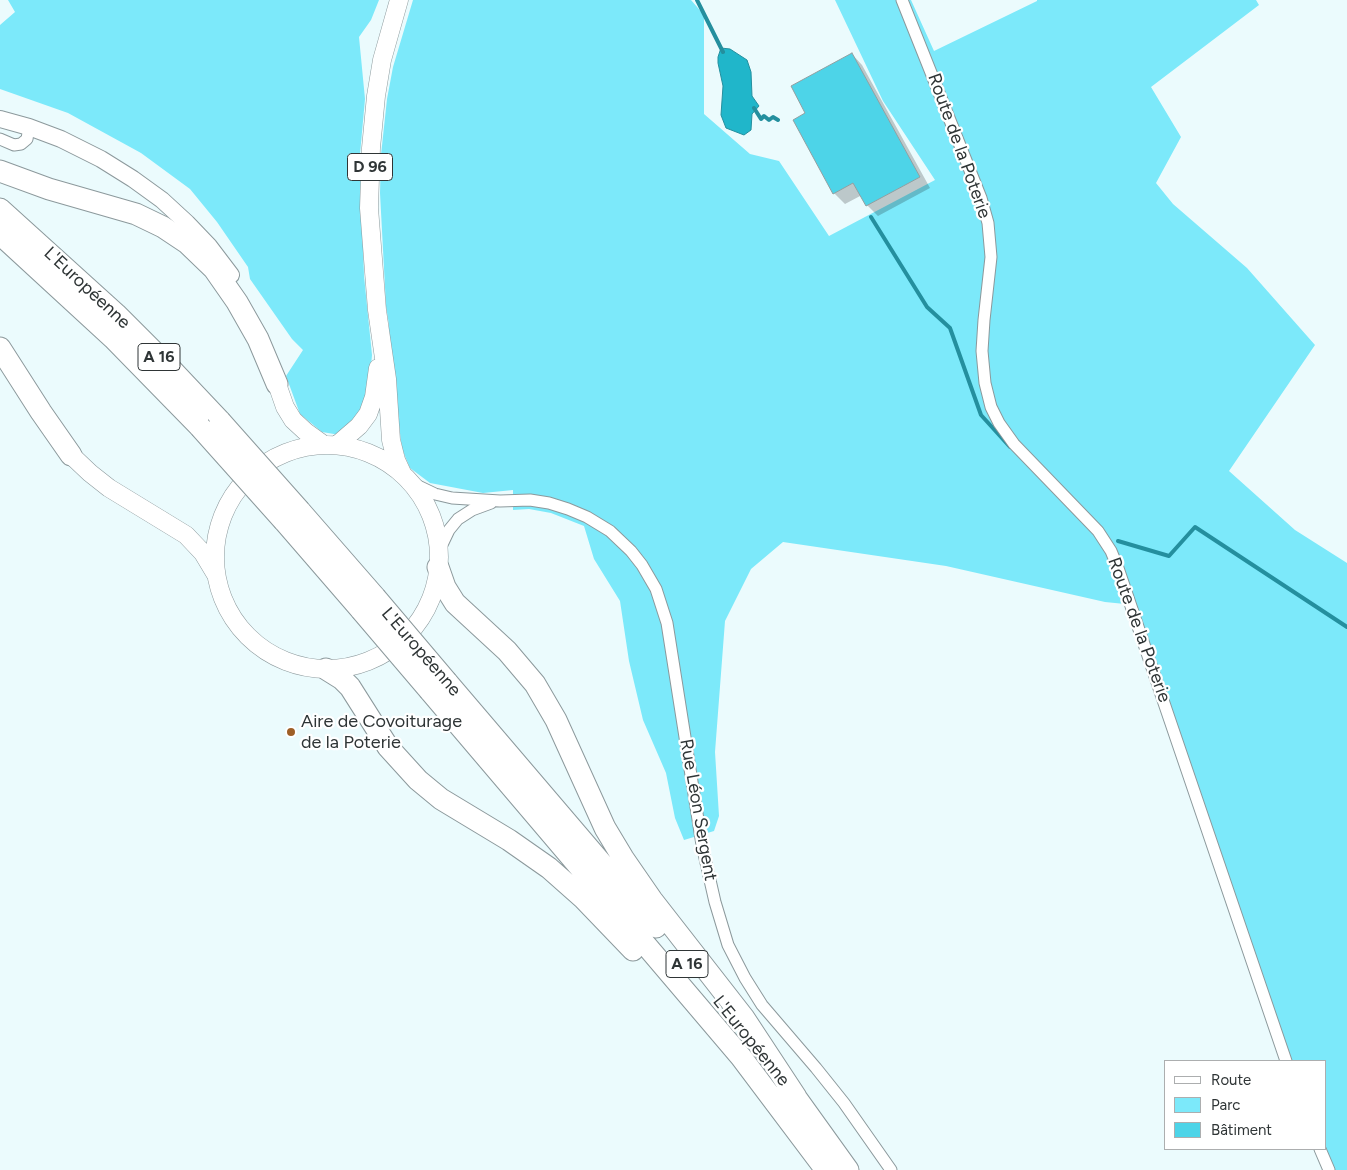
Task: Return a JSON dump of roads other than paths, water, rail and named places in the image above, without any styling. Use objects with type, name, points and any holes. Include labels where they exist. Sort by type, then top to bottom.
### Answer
[{"type":"highway","points":[[0,171],[42,187],[136,214],[163,227],[187,243],[214,269],[237,302],[260,344],[277,384]]},
{"type":"highway","name":"L'Européenne","points":[[0,209],[122,320],[210,424],[368,604],[697,1004],[772,1097],[826,1170]]},
{"type":"highway","name":"L'Européenne","points":[[0,234],[210,424]]},
{"type":"highway","points":[[0,348],[71,455]]},
{"type":"highway","points":[[438,559],[445,588],[455,604],[515,659],[541,693],[558,725],[605,828],[620,854],[652,900],[744,1018],[796,1097]]},
{"type":"highway","points":[[326,669],[342,679],[354,692],[388,747],[418,780],[441,798],[510,840],[549,868],[602,917],[670,989],[697,1004]]},
{"type":"highway","name":"L'Européenne","points":[[438,687],[712,993],[796,1097],[848,1170]]},
{"type":"main road","name":"D 96","points":[[399,0],[378,83],[370,162],[370,234],[380,338],[387,378],[392,447],[407,478]]},
{"type":"main road","points":[[0,119],[29,127],[81,148],[128,176],[166,204],[203,239],[229,273],[253,311],[273,363],[277,384],[285,407],[293,420],[306,432],[330,445]]},
{"type":"main road","name":"D 96","points":[[330,445],[359,426],[368,414],[377,382],[380,338]]},
{"type":"main road","points":[[0,363],[34,412],[71,455],[104,485],[186,535],[203,553],[216,575],[222,595],[238,625],[256,644],[273,655],[291,663],[310,668],[348,667],[368,661],[388,651],[405,637],[419,620],[430,602],[436,581],[438,559],[436,531],[430,512],[407,478],[374,456],[356,449],[330,445],[302,448],[281,455],[262,466],[241,486],[228,504],[218,532],[215,553],[216,575]]},
{"type":"street","name":"Route de la Poterie","points":[[902,0],[981,198],[988,223],[991,257],[982,352],[985,384],[992,407],[999,423],[1014,444],[1093,525],[1106,543],[1118,568],[1286,1060]]},
{"type":"street","points":[[0,139],[14,145],[21,144],[27,139],[29,127]]},
{"type":"street","points":[[407,478],[428,492],[443,496],[500,501]]},
{"type":"street","name":"Rue Léon Sergent","points":[[500,501],[522,499],[539,501],[559,506],[587,517],[618,538],[631,551],[647,573],[656,589],[668,628],[702,844],[715,902],[728,945],[744,978],[762,1005],[808,1058],[844,1104],[891,1170]]},
{"type":"street","points":[[438,559],[449,530],[458,518],[472,510],[500,501]]},
{"type":"street","points":[[1320,1150],[1329,1170]]},
{"type":"waterway","points":[[697,0],[723,52]]},
{"type":"waterway","points":[[754,108],[761,119],[764,116],[769,120],[773,117],[778,120]]},
{"type":"waterway","points":[[871,217],[927,307],[950,328],[981,415],[1010,447]]},
{"type":"waterway","points":[[1118,541],[1169,556],[1195,527],[1347,627]]},
{"type":"place","name":"Aire de Covoiturage de la Poterie","points":[[291,732]]}]
